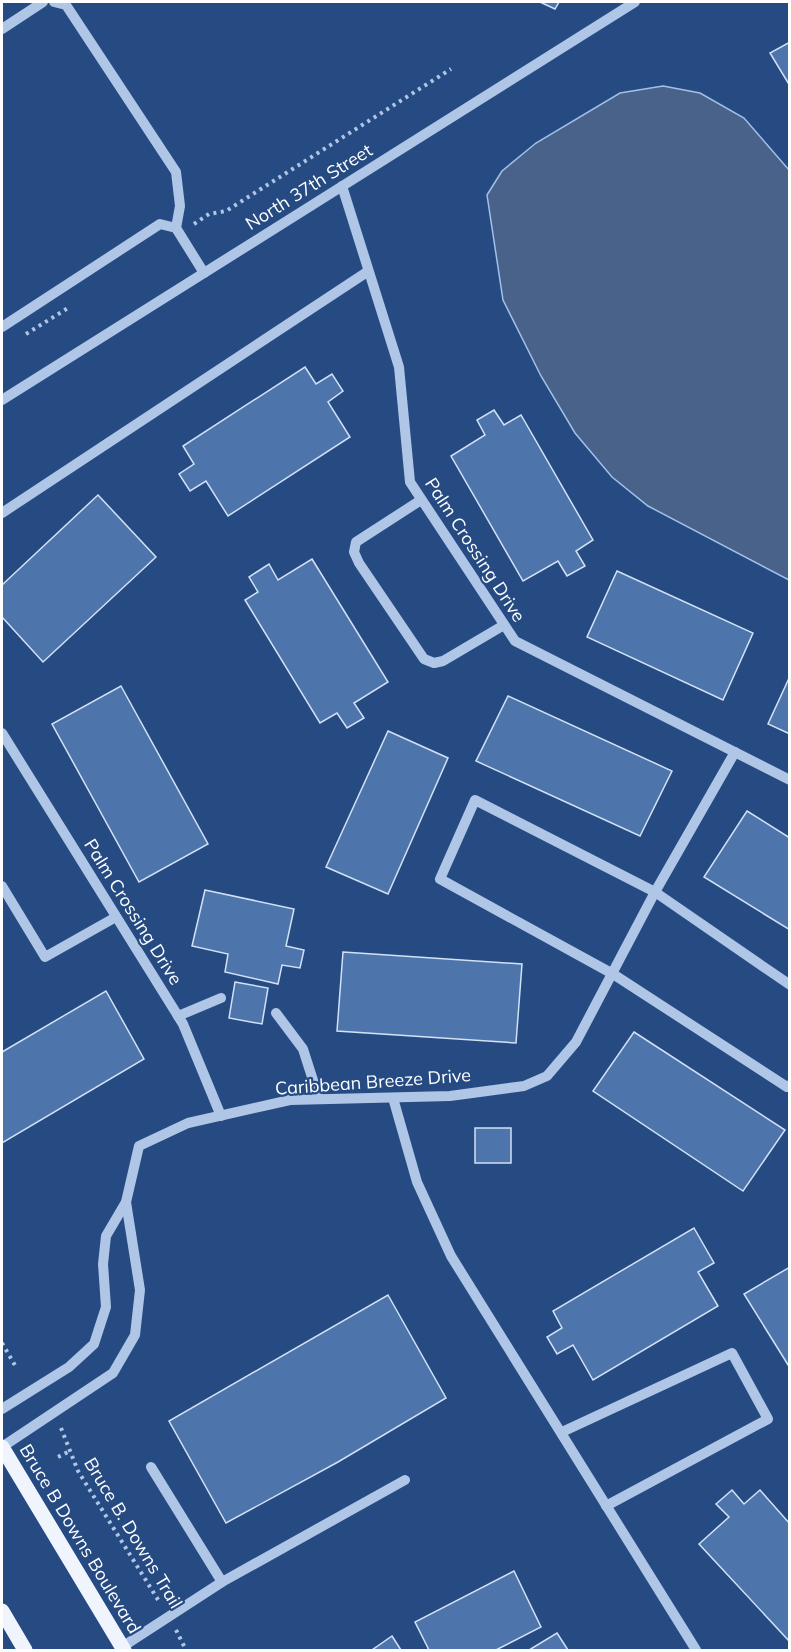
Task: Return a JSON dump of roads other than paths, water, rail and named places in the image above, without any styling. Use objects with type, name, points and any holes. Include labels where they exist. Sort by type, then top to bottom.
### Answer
[{"type":"main road","name":"Bruce B Downs Boulevard","points":[[2,1447],[123,1649]]},
{"type":"main road","points":[[2,1611],[25,1650]]},
{"type":"street","points":[[2,29],[43,2]]},
{"type":"street","points":[[54,2],[66,5],[176,172],[180,206],[176,228],[204,273]]},
{"type":"street","name":"North 37th Street","points":[[2,400],[635,2]]},
{"type":"street","name":"Palm Crossing Drive","points":[[342,186],[367,272],[399,368],[410,482],[515,641],[789,780]]},
{"type":"street","points":[[2,327],[160,224],[176,228]]},
{"type":"street","points":[[2,513],[367,272]]},
{"type":"street","points":[[421,500],[356,542],[354,552],[358,563],[424,659],[434,663],[443,661],[504,625]]},
{"type":"street","name":"Palm Crossing Drive","points":[[2,733],[178,1016],[221,1116]]},
{"type":"street","name":"Caribbean Breeze Drive","points":[[2,1409],[69,1367],[94,1344],[106,1307],[104,1264],[106,1236],[126,1202],[139,1146],[188,1123],[290,1100],[450,1096],[524,1086],[547,1076],[576,1042],[654,892],[735,752]]},
{"type":"street","points":[[789,985],[654,892],[475,800],[440,879],[613,974],[787,1087],[789,1085]]},
{"type":"street","points":[[2,886],[45,957],[116,916]]},
{"type":"street","points":[[178,1016],[221,998]]},
{"type":"street","points":[[276,1013],[303,1049],[319,1100]]},
{"type":"street","points":[[393,1098],[417,1182],[451,1256],[696,1650]]},
{"type":"street","name":"Caribbean Breeze Drive","points":[[2,1447],[113,1373],[135,1335],[140,1290],[126,1202]]},
{"type":"street","points":[[562,1432],[732,1353],[768,1419],[606,1506]]},
{"type":"street","points":[[151,1467],[222,1582]]},
{"type":"street","points":[[123,1649],[222,1582],[405,1480]]},
{"type":"water","points":[[663,86],[700,93],[744,118],[789,170],[789,580],[648,506],[612,477],[575,433],[541,376],[503,300],[487,195],[502,171],[536,143],[620,93]]}]
